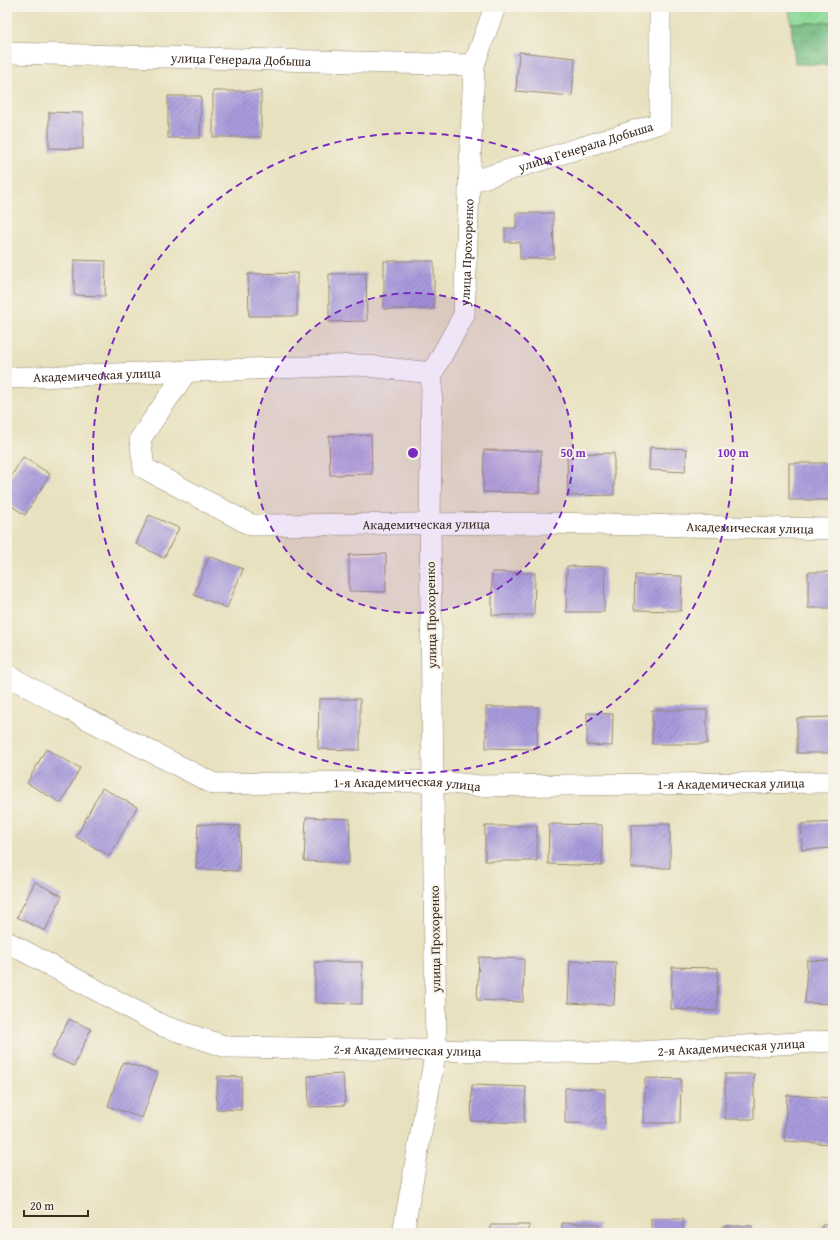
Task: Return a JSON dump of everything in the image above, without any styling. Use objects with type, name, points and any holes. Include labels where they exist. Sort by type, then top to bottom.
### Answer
[{"type":"street","name":"улица Прохоренко","points":[[403,1233],[436,1050],[430,523],[432,373],[464,315],[474,65],[495,7]]},
{"type":"street","name":"улица Генерала Добыша","points":[[470,182],[660,123],[660,7]]},
{"type":"street","name":"улица Генерала Добыша","points":[[7,53],[474,65]]},
{"type":"street","name":"Академическая улица","points":[[7,378],[359,366],[432,373]]},
{"type":"street","name":"Академическая улица","points":[[186,372],[140,439],[144,468],[251,525],[548,523],[833,529]]},
{"type":"street","name":"1-я Академическая улица","points":[[7,675],[68,709],[214,784],[433,780],[479,786],[833,782]]},
{"type":"street","name":"2-я Академическая улица","points":[[7,942],[164,1026],[227,1047],[621,1053],[833,1041]]},
{"type":"green space","points":[[789,7],[833,7],[833,22],[791,23]]},
{"type":"green space","points":[[833,22],[833,65],[795,64],[791,23]]},
{"type":"building","points":[[519,52],[575,58],[572,96],[516,91]]},
{"type":"building","points":[[213,91],[261,91],[261,137],[213,137]]},
{"type":"building","points":[[168,96],[201,96],[200,138],[168,138]]},
{"type":"building","points":[[49,112],[83,113],[83,149],[49,148]]},
{"type":"building","points":[[516,213],[553,213],[554,258],[520,259],[520,242],[505,242],[505,228],[516,228]]},
{"type":"building","points":[[74,260],[106,261],[105,296],[74,295]]},
{"type":"building","points":[[384,261],[434,261],[434,309],[384,309]]},
{"type":"building","points":[[297,273],[297,316],[249,316],[248,274]]},
{"type":"building","points":[[366,273],[367,321],[329,322],[329,274]]},
{"type":"building","points":[[371,435],[372,474],[330,475],[329,436]]},
{"type":"building","points":[[650,447],[687,449],[685,472],[649,470]]},
{"type":"building","points":[[484,450],[541,451],[540,493],[483,492]]},
{"type":"building","points":[[614,453],[614,495],[568,496],[567,454]]},
{"type":"building","points":[[23,457],[50,474],[25,515],[7,503],[7,483]]},
{"type":"building","points":[[789,463],[829,463],[829,500],[789,500]]},
{"type":"building","points":[[149,515],[179,528],[164,558],[136,544]]},
{"type":"building","points":[[386,554],[386,592],[349,591],[349,555]]},
{"type":"building","points":[[209,556],[243,569],[227,608],[194,595]]},
{"type":"building","points":[[567,566],[605,567],[604,612],[566,612]]},
{"type":"building","points":[[492,572],[535,573],[534,615],[492,615]]},
{"type":"building","points":[[808,572],[833,572],[833,608],[808,608]]},
{"type":"building","points":[[635,575],[682,576],[681,611],[634,610]]},
{"type":"building","points":[[319,699],[360,699],[360,750],[318,749]]},
{"type":"building","points":[[486,707],[538,707],[537,749],[486,748]]},
{"type":"building","points":[[652,710],[707,710],[707,744],[652,744]]},
{"type":"building","points":[[587,713],[613,714],[612,746],[587,745]]},
{"type":"building","points":[[833,717],[833,753],[797,753],[797,718]]},
{"type":"building","points":[[46,749],[80,768],[61,803],[27,783]]},
{"type":"building","points":[[102,788],[137,807],[110,856],[76,837]]},
{"type":"building","points":[[306,817],[350,819],[349,863],[304,861]]},
{"type":"building","points":[[833,822],[833,848],[802,850],[801,824]]},
{"type":"building","points":[[198,824],[240,826],[239,871],[196,869]]},
{"type":"building","points":[[549,824],[602,825],[602,866],[548,864]]},
{"type":"building","points":[[670,824],[670,868],[631,868],[631,825]]},
{"type":"building","points":[[485,826],[537,826],[537,861],[485,861]]},
{"type":"building","points":[[35,882],[62,896],[45,931],[17,917]]},
{"type":"building","points":[[479,957],[524,959],[523,1002],[477,1000]]},
{"type":"building","points":[[807,960],[833,961],[833,1004],[805,1003]]},
{"type":"building","points":[[570,961],[616,962],[614,1005],[568,1003]]},
{"type":"building","points":[[315,962],[362,962],[362,1004],[315,1003]]},
{"type":"building","points":[[672,967],[718,968],[717,1011],[671,1009]]},
{"type":"building","points":[[69,1019],[91,1029],[74,1066],[51,1056]]},
{"type":"building","points":[[123,1062],[158,1073],[142,1118],[108,1106]]},
{"type":"building","points":[[343,1074],[345,1105],[309,1107],[308,1076]]},
{"type":"building","points":[[725,1074],[754,1074],[754,1119],[725,1119]]},
{"type":"building","points":[[218,1076],[242,1077],[241,1110],[216,1109]]},
{"type":"building","points":[[645,1078],[681,1079],[680,1123],[644,1123]]},
{"type":"building","points":[[472,1085],[526,1087],[524,1123],[471,1121]]},
{"type":"building","points":[[565,1088],[605,1089],[605,1124],[565,1123]]},
{"type":"building","points":[[787,1095],[833,1098],[833,1144],[784,1141]]},
{"type":"building","points":[[651,1219],[683,1219],[683,1233],[651,1233]]},
{"type":"building","points":[[562,1223],[599,1224],[599,1233],[562,1233]]},
{"type":"building","points":[[491,1225],[529,1225],[529,1233],[491,1233]]},
{"type":"building","points":[[822,1225],[833,1225],[833,1233],[822,1233]]},
{"type":"building","points":[[722,1226],[752,1226],[752,1233],[722,1233]]}]
